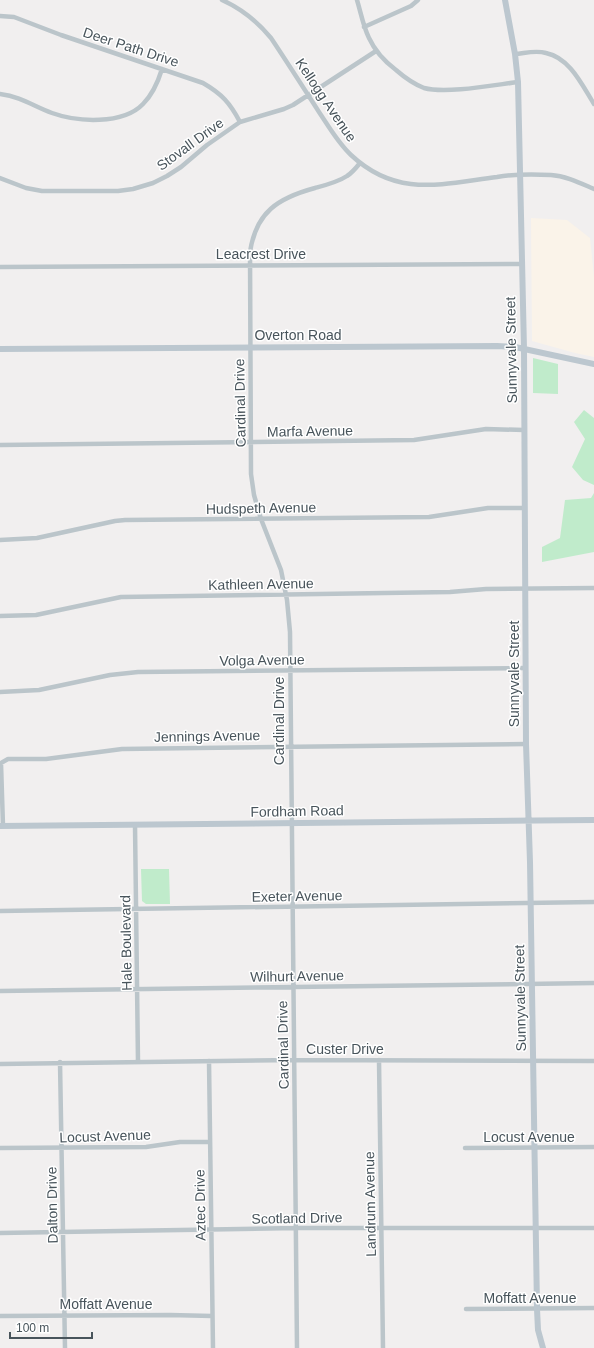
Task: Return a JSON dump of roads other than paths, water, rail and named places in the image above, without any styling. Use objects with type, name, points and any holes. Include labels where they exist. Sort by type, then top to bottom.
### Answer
[{"type":"street","name":"Kellogg Avenue","points":[[222,0],[248,14],[261,26],[271,38],[342,146],[360,163],[375,173],[391,180],[417,186],[432,186],[521,175],[552,175],[565,177],[594,189]]},
{"type":"street","points":[[357,0],[364,27],[376,51],[386,62],[400,73],[425,88],[443,90],[518,82]]},
{"type":"street","points":[[364,27],[411,6],[418,0]]},
{"type":"street","name":"Sunnyvale Street","points":[[505,0],[516,54],[521,175],[521,264],[524,349],[526,744],[531,903],[537,1309],[538,1330],[543,1348]]},
{"type":"street","name":"Deer Path Drive","points":[[0,16],[14,17],[61,35],[203,82],[217,91],[231,105],[240,122]]},
{"type":"street","name":"Stovall Drive","points":[[0,178],[26,188],[42,190],[118,191],[133,189],[153,183],[181,167],[207,144],[240,122],[284,109],[376,51]]},
{"type":"street","points":[[516,54],[536,51],[546,52],[561,60],[574,74],[594,104]]},
{"type":"street","points":[[0,94],[16,97],[52,113],[63,116],[84,119],[112,119],[134,111],[142,105],[151,95],[162,69]]},
{"type":"street","name":"Cardinal Drive","points":[[297,1348],[290,632],[286,594],[277,557],[261,519],[252,481],[250,252],[252,238],[265,215],[274,206],[285,198],[345,177],[360,163]]},
{"type":"street","name":"Leacrest Drive","points":[[0,267],[521,264]]},
{"type":"street","name":"Overton Road","points":[[0,349],[497,346],[524,349],[594,364]]},
{"type":"street","name":"Marfa Avenue","points":[[0,445],[414,440],[482,430],[524,430]]},
{"type":"street","name":"Hudspeth Avenue","points":[[0,540],[37,538],[125,520],[429,517],[488,508],[524,508]]},
{"type":"street","name":"Kathleen Avenue","points":[[0,616],[36,615],[121,597],[450,592],[525,588],[594,588]]},
{"type":"street","name":"Volga Avenue","points":[[0,692],[39,690],[124,673],[525,668]]},
{"type":"street","name":"Jennings Avenue","points":[[2,826],[1,763],[8,759],[46,759],[122,749],[526,744]]},
{"type":"street","name":"Fordham Road","points":[[2,826],[594,820]]},
{"type":"street","name":"Hale Boulevard","points":[[135,825],[138,1062]]},
{"type":"street","name":"Exeter Avenue","points":[[0,911],[594,902]]},
{"type":"street","name":"Wilhurt Avenue","points":[[0,991],[594,983]]},
{"type":"street","name":"Custer Drive","points":[[0,1064],[294,1060],[594,1061]]},
{"type":"street","name":"Landrum Avenue","points":[[379,1060],[382,1348]]},
{"type":"street","name":"Aztec Drive","points":[[209,1061],[213,1348]]},
{"type":"street","name":"Dalton Drive","points":[[60,1062],[65,1348]]},
{"type":"street","name":"Locust Avenue","points":[[0,1148],[146,1147],[180,1142],[210,1142]]},
{"type":"street","name":"Locust Avenue","points":[[465,1148],[594,1147]]},
{"type":"street","name":"Scotland Drive","points":[[0,1232],[296,1228],[594,1228]]},
{"type":"street","name":"Moffatt Avenue","points":[[466,1309],[594,1308]]},
{"type":"street","name":"Moffatt Avenue","points":[[0,1316],[212,1316]]}]
